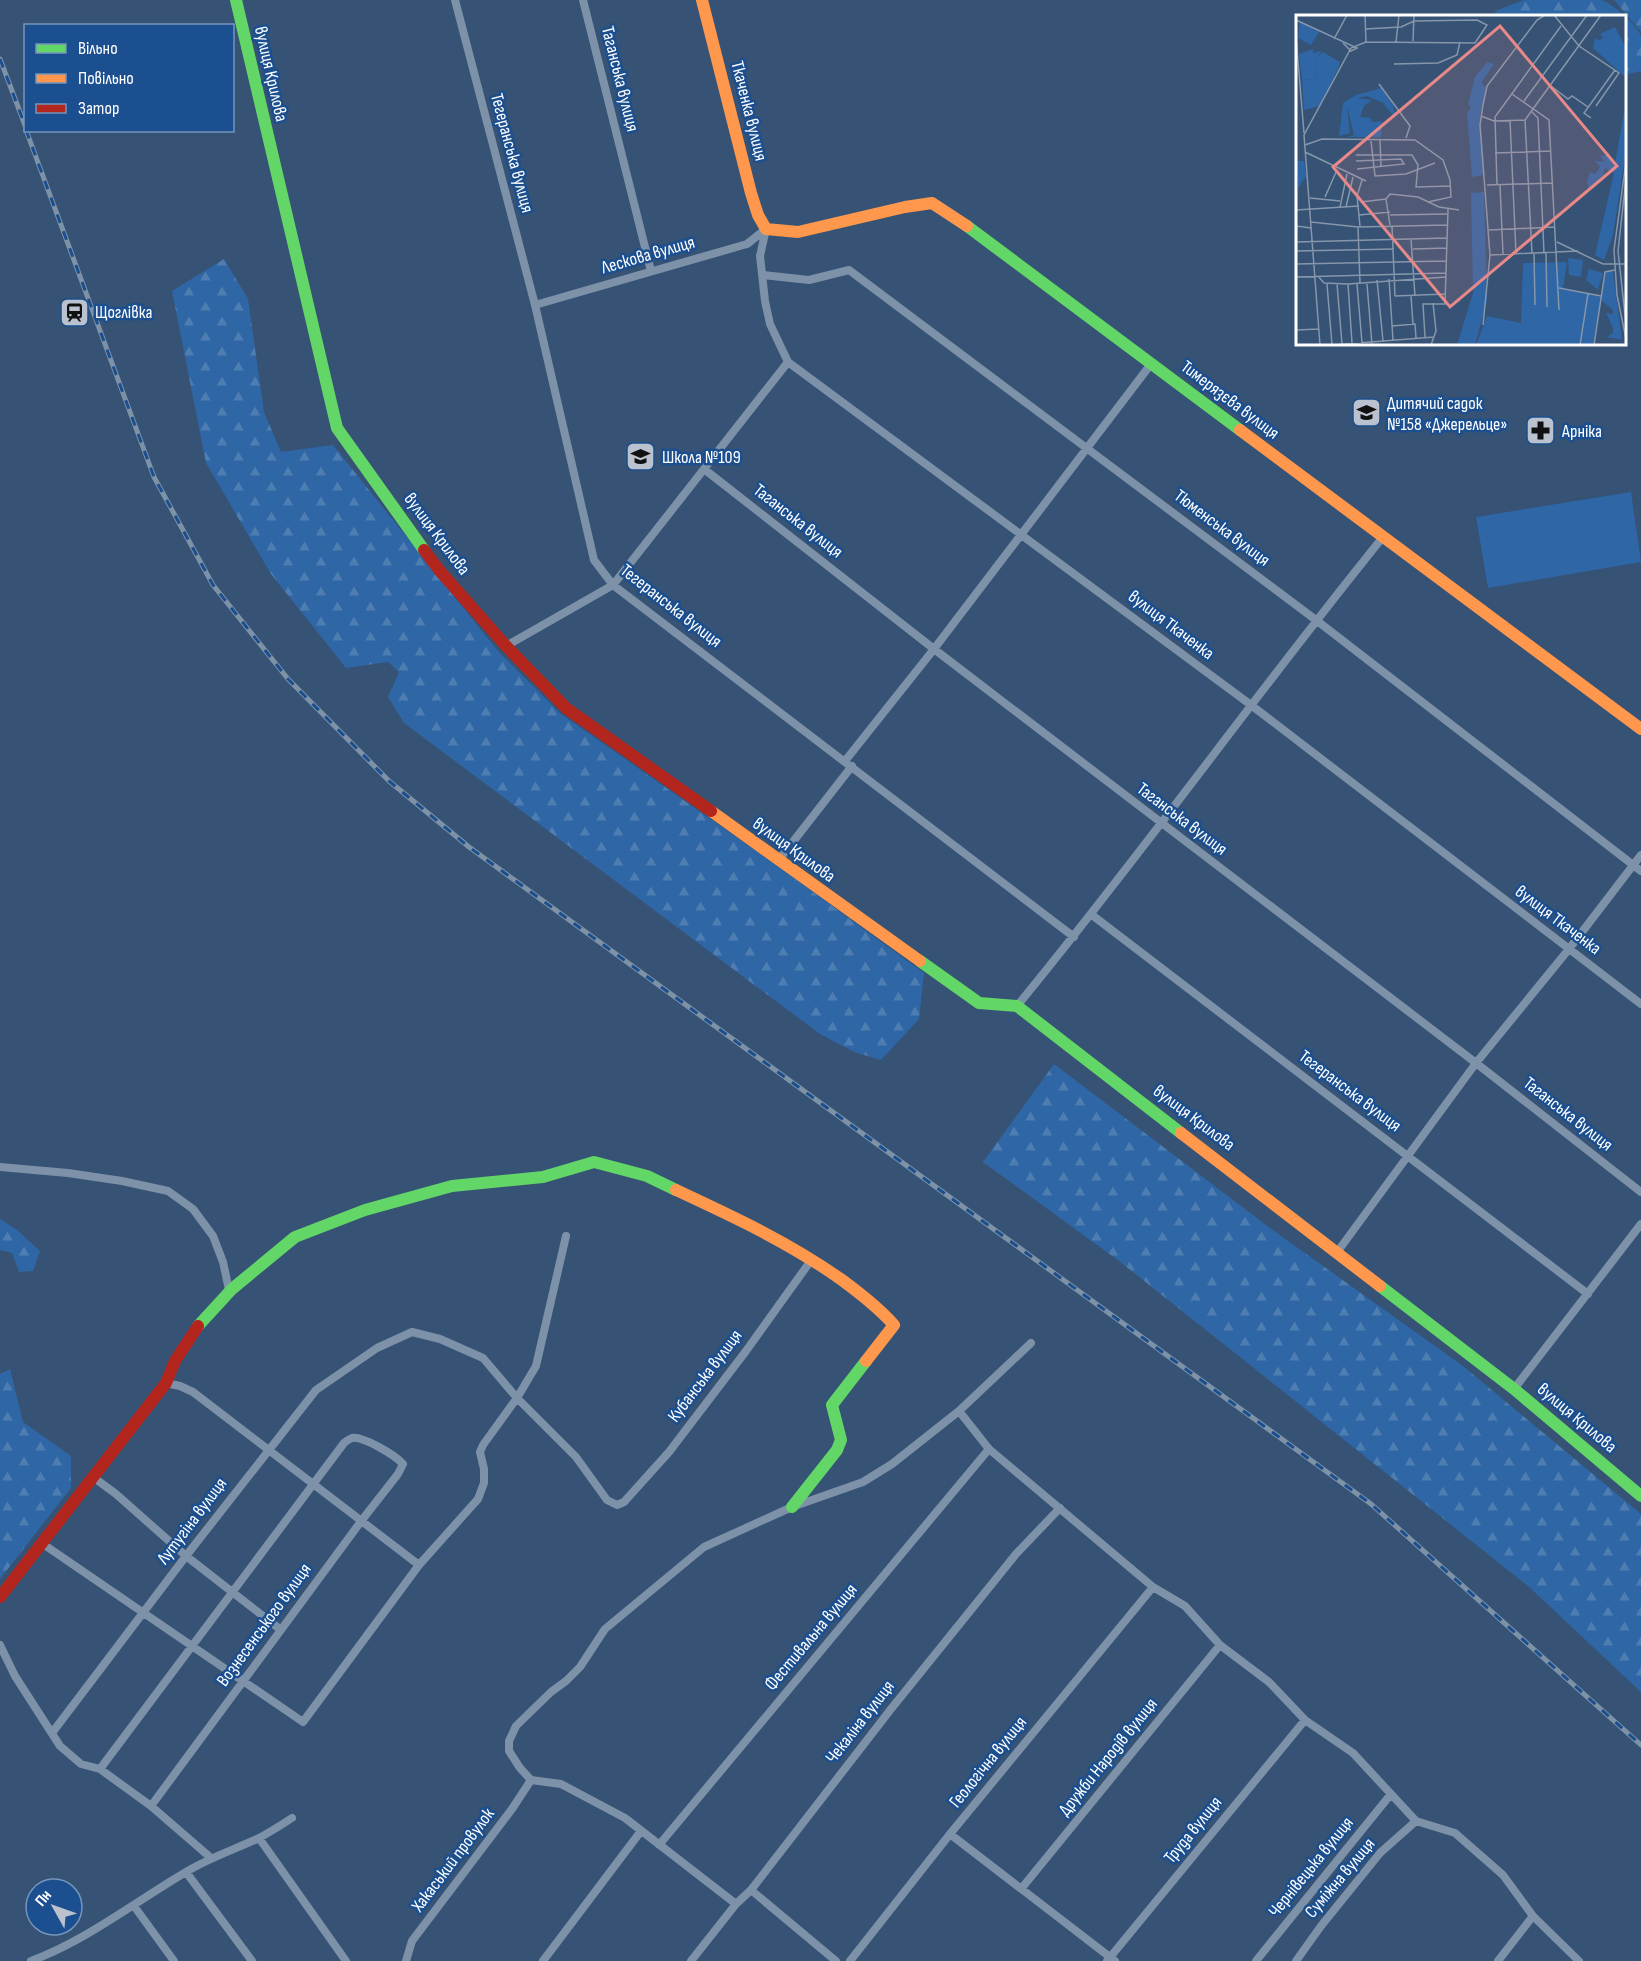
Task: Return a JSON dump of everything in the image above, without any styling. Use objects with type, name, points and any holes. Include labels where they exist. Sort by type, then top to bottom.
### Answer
[{"type":"street","name":"вулиця Крилова","points":[[236,0],[337,428],[439,570],[506,646],[566,708],[978,1003],[1017,1006],[1338,1251],[1514,1389],[1641,1496]]},
{"type":"street","name":"Тегеранська вулиця","points":[[455,0],[535,305],[594,560],[613,585],[1074,937]]},
{"type":"street","name":"Таганська вулиця","points":[[583,0],[651,271]]},
{"type":"street","name":"Ткаченка вулиця","points":[[702,0],[751,193],[758,215],[766,229]]},
{"type":"street","name":"Тимерязєва вулиця","points":[[766,229],[798,232],[905,207],[932,203],[967,226],[1641,729]]},
{"type":"street","name":"Лескова вулиця","points":[[535,305],[747,244],[766,229]]},
{"type":"street","name":"вулиця Ткаченка","points":[[766,229],[760,256],[770,324],[788,362],[1251,705],[1641,1004]]},
{"type":"street","name":"Тюменська вулиця","points":[[763,275],[808,280],[849,270],[1316,620],[1637,868]]},
{"type":"street","points":[[506,646],[613,585],[788,362]]},
{"type":"street","points":[[778,861],[1021,533],[1151,364]]},
{"type":"street","name":"Таганська вулиця","points":[[704,469],[934,649],[1476,1063],[1641,1192]]},
{"type":"street","points":[[1017,1006],[1092,915],[1316,620],[1383,537]]},
{"type":"street","points":[[1338,1251],[1476,1063],[1637,868],[1641,855]]},
{"type":"street","name":"Тегеранська вулиця","points":[[1092,915],[1588,1294]]},
{"type":"street","points":[[0,1596],[43,1544],[166,1383],[173,1362],[187,1340],[229,1290],[295,1237],[364,1210],[452,1186],[543,1177],[594,1162],[647,1176],[769,1234],[812,1259],[878,1307],[894,1325],[832,1405],[841,1440],[837,1450],[792,1507]]},
{"type":"street","points":[[0,1167],[68,1173],[168,1191],[193,1209],[213,1236],[223,1262],[229,1290]]},
{"type":"street","points":[[1514,1389],[1641,1224]]},
{"type":"street","points":[[43,1544],[303,1722],[419,1565],[478,1499],[484,1483],[480,1452],[483,1444],[517,1398],[536,1365],[566,1236]]},
{"type":"street","name":"Кубанська вулиця","points":[[616,1505],[624,1502],[669,1452],[812,1259]]},
{"type":"street","name":"Лутугіна вулиця","points":[[52,1733],[268,1448],[316,1390],[377,1348],[412,1332],[440,1339],[483,1358],[517,1398],[576,1457],[607,1500],[616,1505]]},
{"type":"street","points":[[736,1904],[625,1818],[561,1784],[531,1780],[509,1751],[509,1741],[516,1726],[580,1667],[605,1629],[704,1547],[792,1507],[863,1482],[892,1464],[958,1411],[1031,1343]]},
{"type":"street","points":[[166,1383],[193,1392],[419,1565]]},
{"type":"street","points":[[958,1411],[989,1449],[1153,1587],[1185,1606],[1220,1645],[1269,1682],[1305,1720],[1353,1753],[1416,1821],[1455,1833],[1503,1875],[1533,1916],[1580,1961]]},
{"type":"street","name":"Вознесенського вулиця","points":[[151,1806],[398,1474],[403,1464],[396,1457],[360,1439],[351,1438],[344,1443],[313,1482]]},
{"type":"street","name":"Фестивальна вулиця","points":[[659,1845],[989,1449]]},
{"type":"street","points":[[93,1478],[116,1494],[186,1556],[281,1630]]},
{"type":"street","points":[[100,1769],[313,1482]]},
{"type":"street","name":"Чекаліна вулиця","points":[[691,1961],[736,1904],[751,1890],[898,1700],[1016,1554],[1060,1508]]},
{"type":"street","name":"Геологічна вулиця","points":[[850,1961],[950,1834],[1153,1587]]},
{"type":"street","points":[[0,1645],[15,1676],[60,1746],[81,1764],[100,1769],[151,1806],[211,1858]]},
{"type":"street","name":"Дружби Народів вулиця","points":[[1022,1888],[1220,1645]]},
{"type":"street","name":"Труда вулиця","points":[[1111,1960],[1305,1720]]},
{"type":"street","name":"Хакаський провулок","points":[[406,1961],[412,1941],[512,1809],[531,1780]]},
{"type":"street","name":"Чернівецька вулиця","points":[[1256,1961],[1391,1794]]},
{"type":"street","points":[[31,1961],[49,1958],[186,1872],[211,1858],[259,1838],[292,1818]]},
{"type":"street","name":"Суміжна вулиця","points":[[1296,1961],[1320,1926],[1380,1853],[1416,1821]]},
{"type":"street","points":[[543,1961],[641,1831]]},
{"type":"street","points":[[950,1834],[1022,1888],[1111,1960]]},
{"type":"street","points":[[259,1838],[346,1961]]},
{"type":"street","points":[[186,1872],[252,1961]]},
{"type":"street","points":[[751,1890],[836,1961]]},
{"type":"street","points":[[134,1906],[174,1961]]},
{"type":"street","points":[[1498,1961],[1533,1916]]},
{"type":"green space","points":[[1524,0],[1602,0],[1623,15],[1492,15],[1498,10]]},
{"type":"green space","points":[[1614,0],[1641,0],[1641,32]]},
{"type":"green space","points":[[1626,17],[1641,36],[1641,71],[1626,75]]},
{"type":"green space","points":[[224,259],[248,299],[264,412],[281,452],[333,445],[498,651],[560,713],[924,973],[919,1019],[881,1060],[854,1052],[820,1034],[404,723],[388,697],[399,672],[388,662],[346,668],[271,574],[206,463],[172,291]]},
{"type":"green space","points":[[1631,492],[1641,562],[1488,588],[1476,517]]},
{"type":"green space","points":[[1054,1064],[1270,1228],[1463,1366],[1641,1514],[1641,1692],[1528,1586],[1119,1261],[983,1162]]},
{"type":"green space","points":[[0,1219],[17,1230],[40,1251],[33,1271],[19,1272],[12,1253],[0,1250]]},
{"type":"green space","points":[[10,1369],[23,1422],[71,1456],[71,1488],[0,1579],[0,1374]]},
{"type":"railway","points":[[0,59],[24,123]]},
{"type":"railway","points":[[27,132],[154,477],[213,585],[288,679],[389,781],[469,847],[1371,1504],[1641,1745]]},
{"type":"traffic: fast","points":[[236,0],[337,428],[424,550]]},
{"type":"traffic: fast","points":[[967,226],[1240,430]]},
{"type":"traffic: fast","points":[[920,961],[979,1003],[1017,1006],[1181,1133]]},
{"type":"traffic: fast","points":[[198,1326],[232,1289],[295,1237],[365,1210],[452,1186],[543,1177],[594,1162],[647,1176],[676,1190]]},
{"type":"traffic: fast","points":[[1380,1286],[1514,1389],[1641,1496]]},
{"type":"traffic: fast","points":[[792,1507],[837,1450],[841,1440],[832,1405],[866,1361]]},
{"type":"traffic: slow","points":[[702,0],[751,193],[758,215],[766,229],[798,232],[905,207],[932,203],[967,226]]},
{"type":"traffic: slow","points":[[1240,430],[1641,729]]},
{"type":"traffic: slow","points":[[711,811],[920,961]]},
{"type":"traffic: slow","points":[[1181,1133],[1380,1286]]},
{"type":"traffic: slow","points":[[676,1190],[782,1242],[842,1280],[876,1307],[894,1325],[866,1361]]},
{"type":"traffic: jam","points":[[424,550],[506,646],[566,708],[711,811]]},
{"type":"traffic: jam","points":[[0,1597],[166,1383],[175,1361],[198,1326]]},
{"type":"place","name":"Щоглівка","points":[[74,312]]},
{"type":"place","name":"Дитячий садок №158 «Джерельце»","points":[[1366,413]]},
{"type":"place","name":"Арніка","points":[[1541,431]]},
{"type":"place","name":"Школа №109","points":[[641,457]]}]
